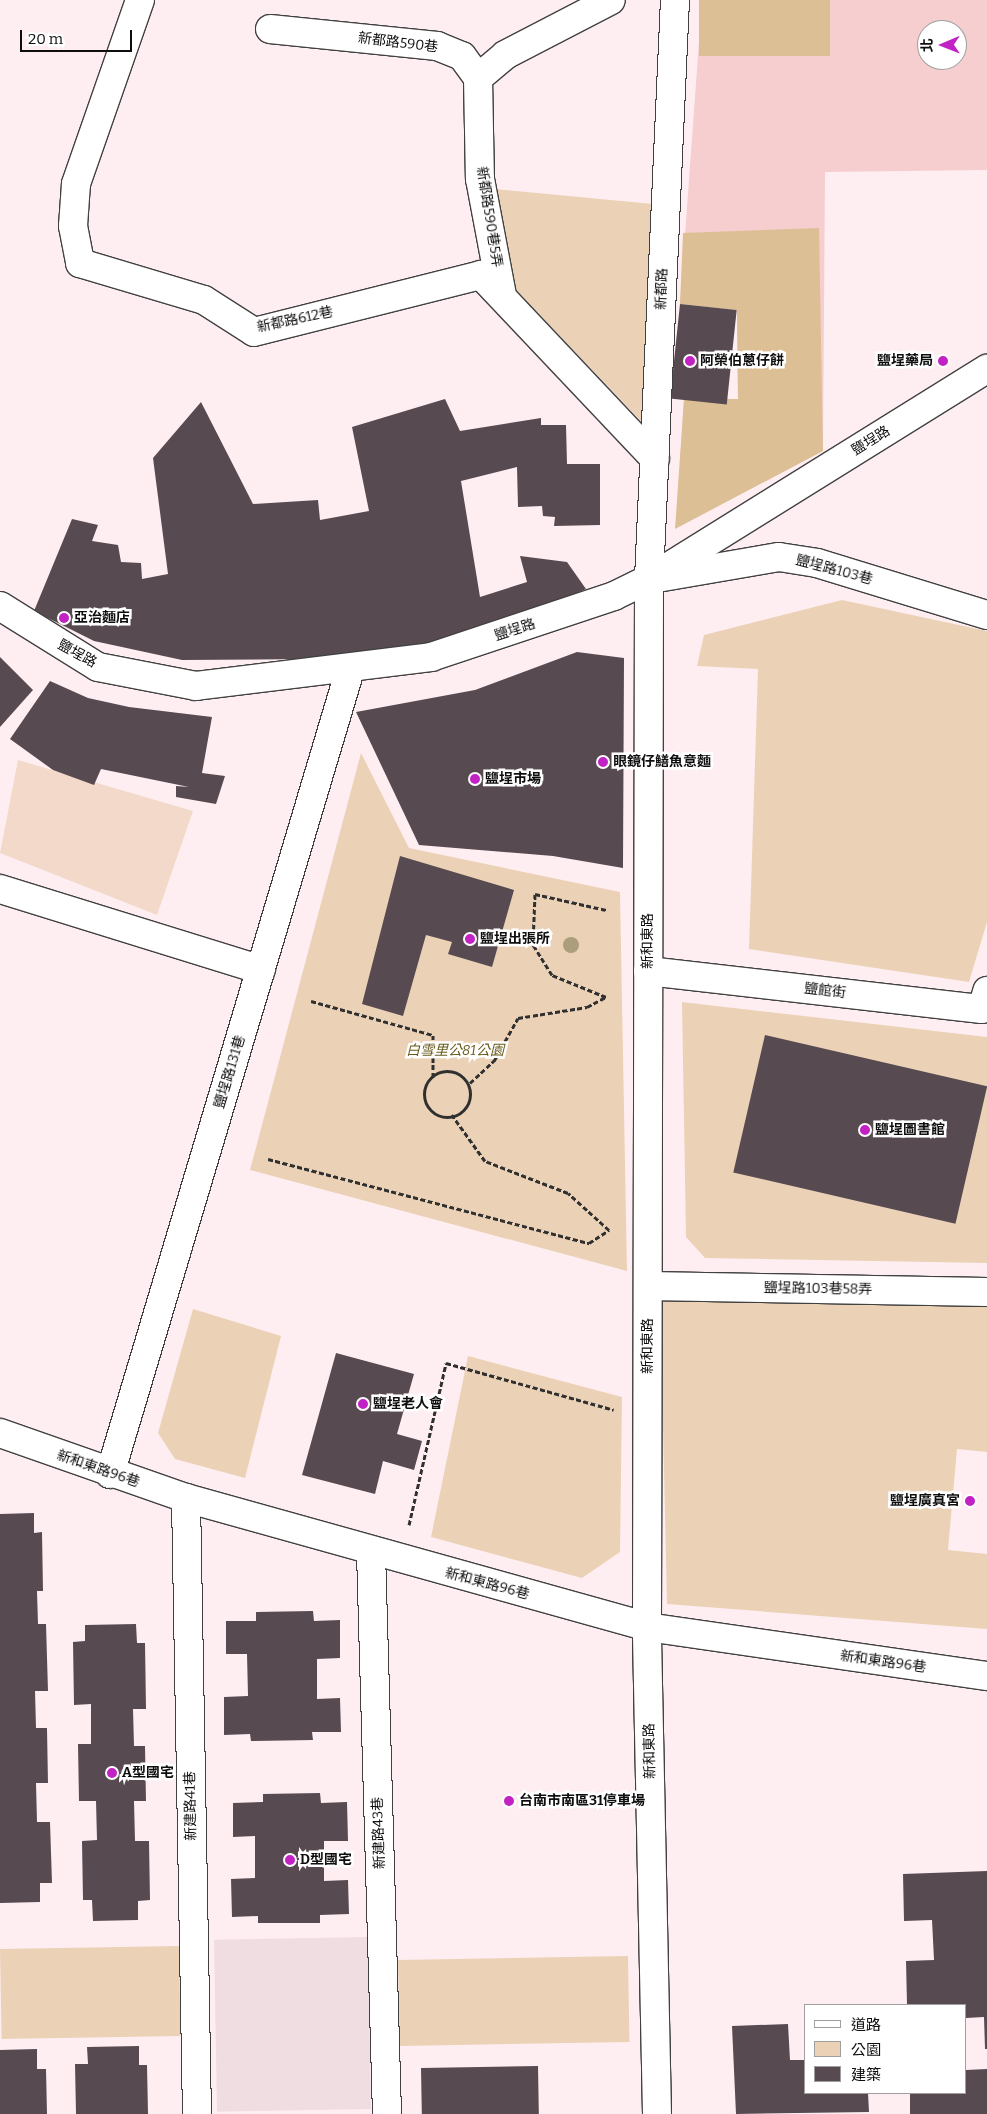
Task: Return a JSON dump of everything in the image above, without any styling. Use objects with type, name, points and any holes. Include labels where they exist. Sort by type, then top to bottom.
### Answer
[{"type":"street","name":"新都路612巷","points":[[140,0],[76,184],[74,226],[80,263],[204,300],[254,332],[481,275],[655,459]]},
{"type":"street","points":[[478,78],[505,55],[611,0]]},
{"type":"street","name":"新都路","points":[[649,579],[675,0]]},
{"type":"street","name":"新都路590巷","points":[[270,29],[437,46],[462,56],[478,78]]},
{"type":"street","name":"新都路590巷5弄","points":[[478,78],[480,179],[502,296]]},
{"type":"street","name":"鹽埕路","points":[[0,606],[98,667],[196,686],[350,670],[431,657],[596,602],[649,579],[987,370]]},
{"type":"street","name":"鹽埕路103巷","points":[[649,579],[779,557],[817,563],[987,615]]},
{"type":"street","name":"新和東路","points":[[649,579],[647,1628],[657,2114]]},
{"type":"street","name":"鹽埕路131巷","points":[[110,1474],[350,670]]},
{"type":"street","points":[[0,889],[261,970]]},
{"type":"street","name":"鹽館街","points":[[648,970],[982,1010],[987,991]]},
{"type":"street","name":"鹽埕路103巷58弄","points":[[648,1286],[987,1292]]},
{"type":"street","name":"新和東路96巷","points":[[0,1434],[110,1474],[186,1498],[371,1552],[647,1628],[987,1676]]},
{"type":"street","name":"新建路41巷","points":[[186,1498],[197,2114]]},
{"type":"street","name":"新建路43巷","points":[[371,1552],[388,2114]]},
{"type":"path","points":[[470,1083],[450,1069],[432,1076],[427,1079],[424,1104],[444,1119],[467,1109],[470,1083],[494,1061],[518,1018],[587,1007],[606,996],[552,974],[532,944],[535,894],[606,910]]},
{"type":"path","points":[[312,1001],[433,1035],[432,1076]]},
{"type":"path","points":[[268,1159],[589,1243],[609,1230],[568,1193],[485,1161],[452,1115]]},
{"type":"path","points":[[401,1560],[446,1363],[648,1419]]},
{"type":"shaded area","points":[[699,0],[830,0],[830,56],[699,56]]},
{"type":"shaded area","points":[[702,0],[987,0],[987,170],[825,172],[823,451],[680,462],[684,399],[738,400],[737,310],[680,304]]},
{"type":"shaded area","points":[[819,228],[823,451],[675,529],[684,399],[738,399],[737,310],[680,304],[683,233]]},
{"type":"shaded area","points":[[18,760],[193,811],[157,915],[0,853]]},
{"type":"shaded area","points":[[368,1937],[371,2109],[217,2112],[214,1940]]},
{"type":"green space","points":[[494,189],[653,204],[641,421],[515,289]]},
{"type":"green space","points":[[842,600],[987,631],[987,922],[969,982],[749,949],[758,669],[697,666],[704,635]]},
{"type":"green space","name":"白雪里公81公園","points":[[361,753],[409,848],[620,892],[627,1271],[250,1170]]},
{"type":"green space","points":[[682,1002],[987,1037],[987,1263],[705,1258],[686,1237]]},
{"type":"green space","points":[[660,1292],[987,1304],[987,1452],[957,1449],[948,1550],[987,1554],[987,1629],[667,1604]]},
{"type":"green space","points":[[193,1309],[281,1336],[245,1478],[175,1459],[158,1433]]},
{"type":"green space","points":[[468,1356],[622,1397],[620,1552],[582,1578],[431,1537]]},
{"type":"green space","points":[[179,1946],[181,2036],[2,2039],[0,1949]]},
{"type":"green space","points":[[628,1956],[630,2042],[400,2046],[398,1960]]},
{"type":"building","points":[[680,304],[737,310],[727,404],[670,398]]},
{"type":"building","points":[[445,399],[460,431],[541,418],[541,425],[566,425],[567,464],[600,464],[600,525],[554,526],[555,517],[543,516],[542,506],[518,507],[517,467],[461,481],[480,597],[527,582],[520,556],[567,562],[586,589],[463,641],[309,659],[182,660],[94,641],[34,611],[72,519],[98,525],[92,541],[118,545],[121,562],[141,563],[142,579],[168,574],[153,458],[201,402],[253,504],[318,500],[320,520],[369,511],[352,427]]},
{"type":"building","name":"鹽埕市場","points":[[577,652],[624,658],[623,868],[553,856],[419,845],[356,712],[475,690]]},
{"type":"building","points":[[0,657],[33,690],[0,727]]},
{"type":"building","points":[[50,681],[88,698],[129,707],[212,717],[202,773],[225,776],[216,804],[176,797],[176,786],[189,787],[101,769],[94,785],[53,770],[10,739]]},
{"type":"building","name":"鹽埕出張所","points":[[400,856],[514,890],[492,967],[448,954],[452,942],[426,935],[403,1016],[362,1004]]},
{"type":"building","name":"鹽埕圖書館","points":[[765,1035],[987,1086],[955,1224],[733,1172]]},
{"type":"building","name":"鹽埕老人會","points":[[336,1353],[414,1374],[397,1434],[422,1441],[414,1470],[383,1461],[375,1494],[302,1475]]},
{"type":"building","points":[[34,1513],[34,1533],[42,1532],[43,1591],[37,1591],[38,1624],[46,1624],[48,1691],[35,1691],[36,1728],[47,1728],[48,1783],[36,1783],[37,1822],[50,1822],[52,1883],[40,1883],[40,1902],[0,1903],[0,1514]]},
{"type":"building","points":[[313,1611],[314,1621],[340,1620],[340,1658],[317,1659],[317,1699],[340,1698],[341,1732],[312,1732],[313,1740],[251,1741],[250,1734],[224,1735],[224,1697],[248,1696],[247,1654],[226,1654],[226,1621],[256,1621],[256,1612]]},
{"type":"building","name":"A型國宅","points":[[136,1624],[137,1643],[145,1643],[146,1709],[133,1709],[134,1746],[145,1746],[146,1801],[134,1801],[135,1841],[149,1841],[150,1900],[138,1901],[138,1920],[93,1921],[92,1900],[83,1900],[82,1841],[97,1840],[96,1801],[79,1801],[78,1744],[91,1744],[91,1704],[74,1705],[73,1642],[85,1641],[85,1625]]},
{"type":"building","name":"D型國宅","points":[[320,1793],[321,1803],[347,1802],[348,1841],[324,1841],[324,1881],[348,1880],[349,1914],[320,1915],[320,1923],[258,1923],[258,1916],[232,1917],[231,1879],[255,1878],[255,1836],[233,1837],[233,1803],[263,1802],[263,1794]]},
{"type":"building","points":[[987,1871],[987,2049],[985,2049],[984,2017],[967,2018],[967,2004],[907,2004],[906,1961],[934,1960],[932,1920],[904,1921],[903,1874]]},
{"type":"building","points":[[788,2024],[790,2060],[804,2060],[804,2094],[868,2094],[869,2112],[736,2114],[732,2026]]},
{"type":"building","points":[[139,2046],[139,2065],[147,2065],[148,2114],[76,2114],[75,2064],[88,2064],[87,2047]]},
{"type":"building","points":[[37,2049],[37,2069],[46,2069],[47,2114],[0,2114],[0,2050]]},
{"type":"building","points":[[538,2066],[539,2114],[422,2114],[421,2068]]},
{"type":"building","points":[[987,2069],[987,2114],[910,2114],[910,2094],[967,2094],[967,2070]]},
{"type":"place","name":"阿榮伯蔥仔餅","points":[[690,361]]},
{"type":"place","name":"鹽埕藥局","points":[[943,361]]},
{"type":"place","name":"亞治麵店","points":[[64,618]]},
{"type":"place","name":"眼鏡仔鱔魚意麵","points":[[603,762]]},
{"type":"place","name":"鹽埕市場","points":[[475,779]]},
{"type":"place","name":"鹽埕出張所","points":[[470,939]]},
{"type":"place","name":"鹽埕圖書館","points":[[865,1130]]},
{"type":"place","name":"鹽埕老人會","points":[[363,1404]]},
{"type":"place","name":"鹽埕廣真宮","points":[[970,1501]]},
{"type":"place","name":"A型國宅","points":[[112,1773]]},
{"type":"place","name":"台南市南區31停車場","points":[[509,1801]]},
{"type":"place","name":"D型國宅","points":[[290,1860]]}]
